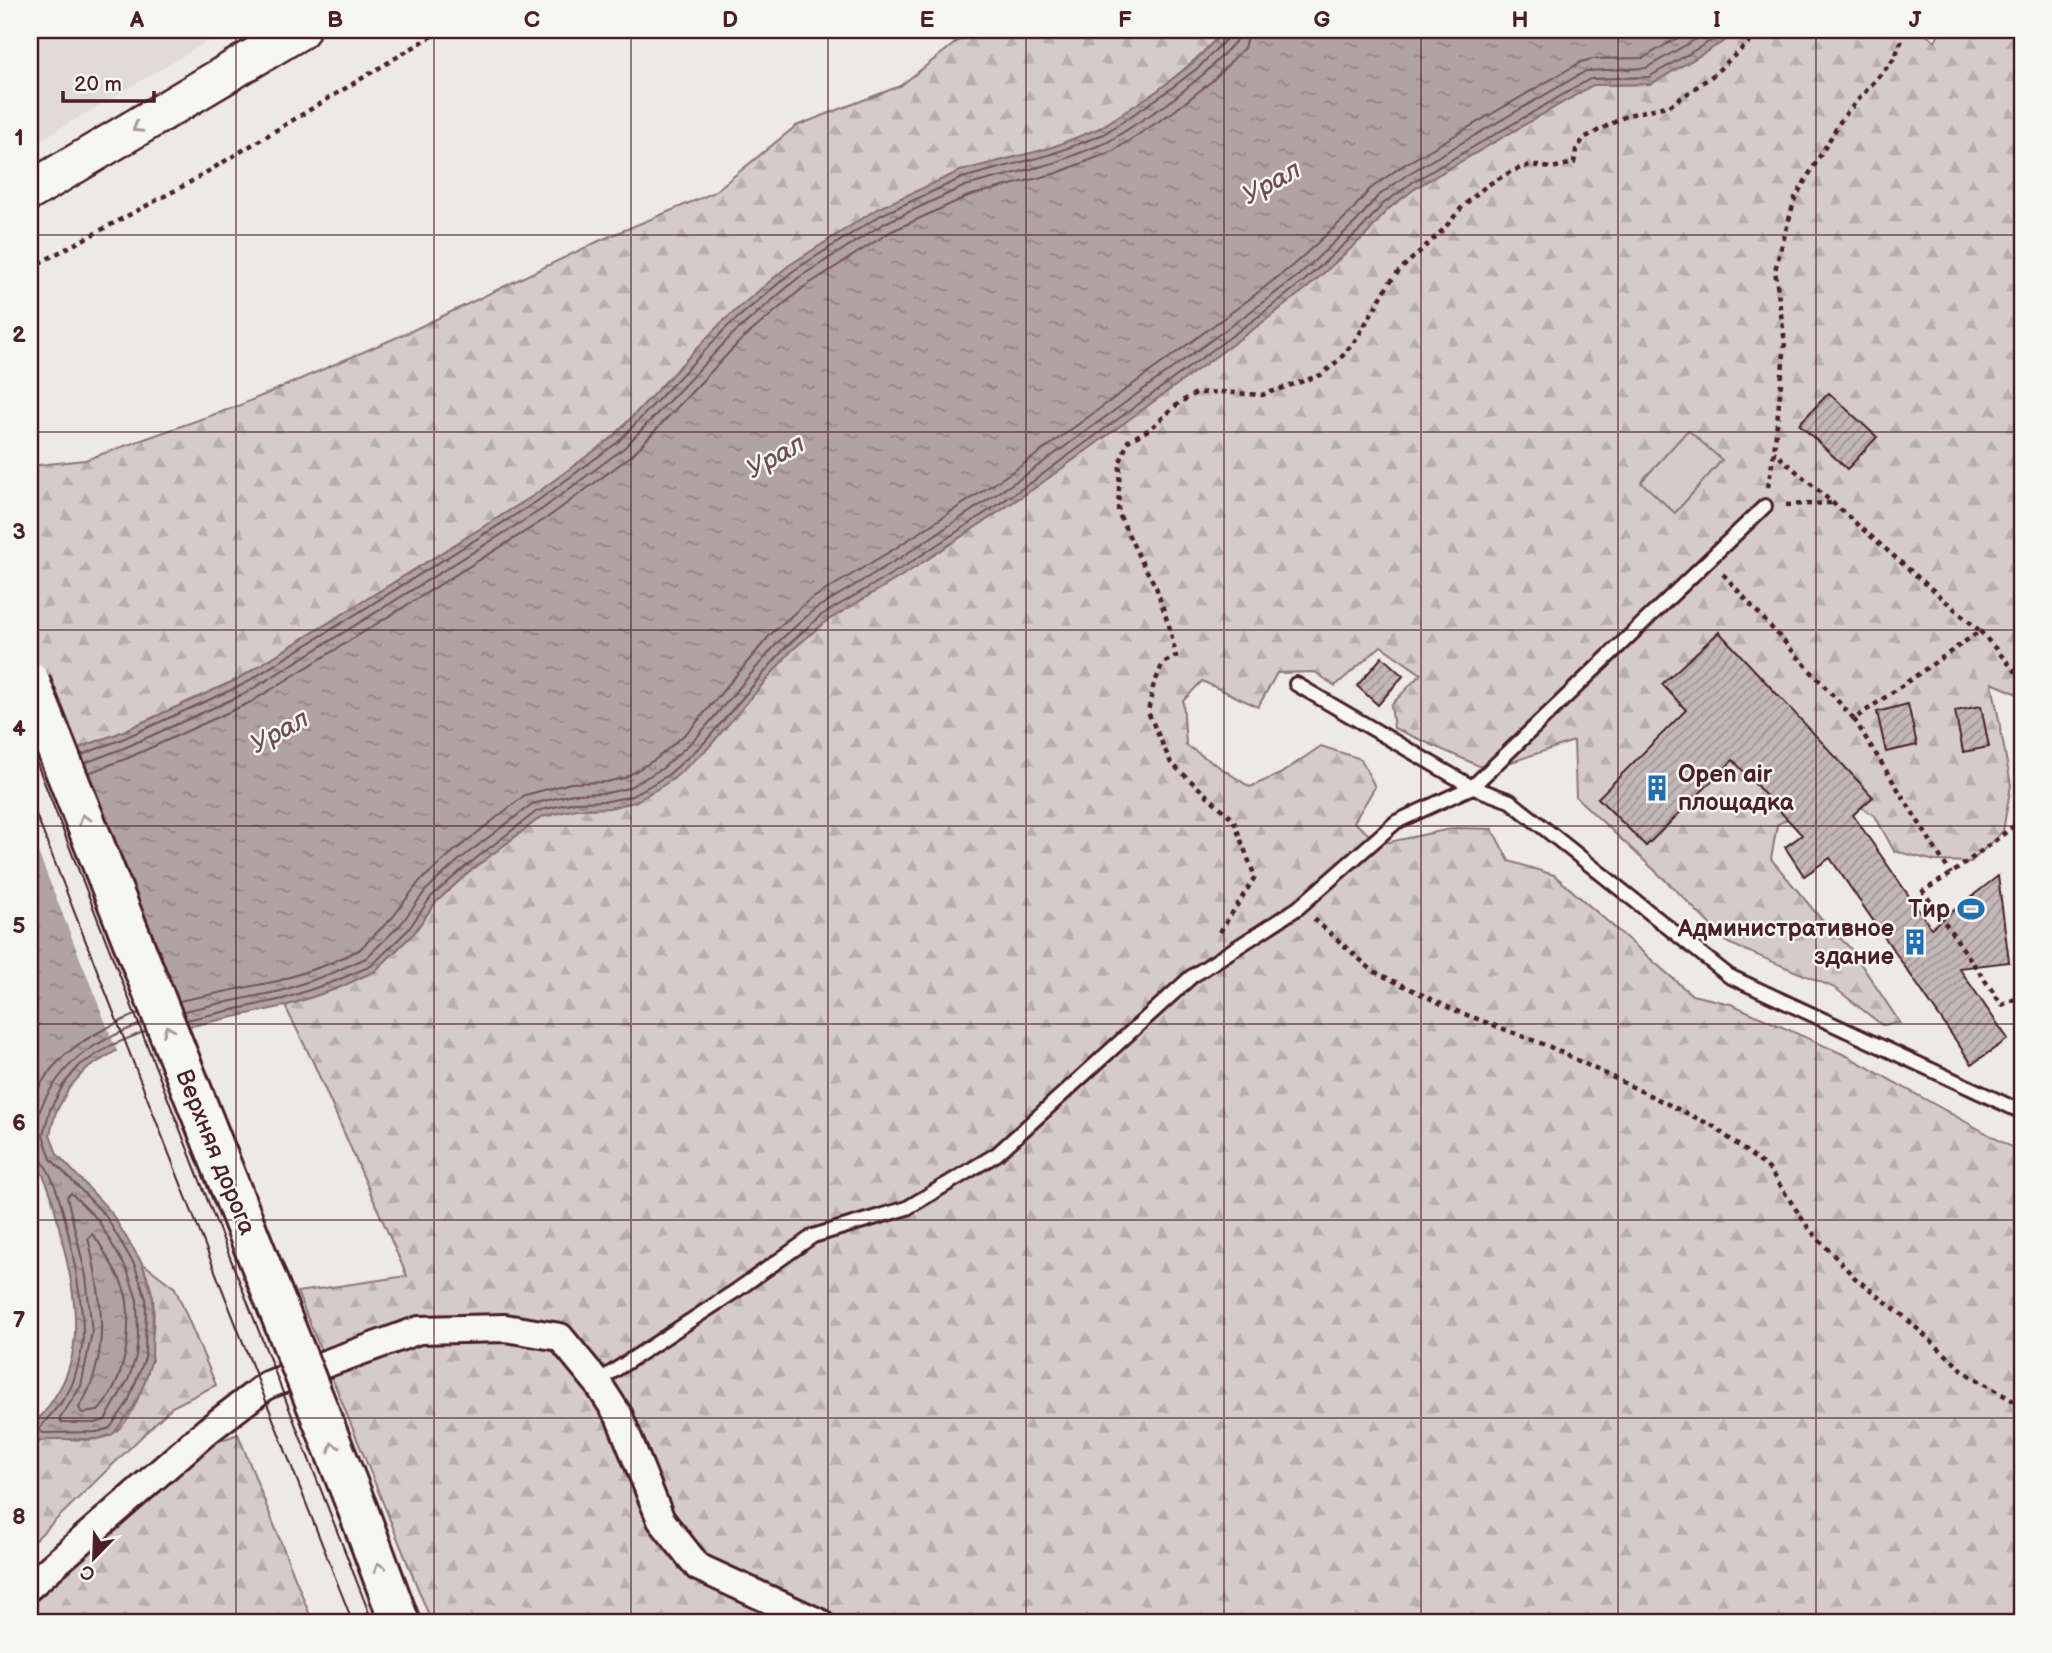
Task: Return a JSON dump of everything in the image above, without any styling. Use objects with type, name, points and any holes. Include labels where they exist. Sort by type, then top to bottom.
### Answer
[{"type":"main road","points":[[30,191],[263,46],[300,30]]},
{"type":"main road","name":"Верхняя дорога","points":[[30,682],[358,1510],[400,1623]]},
{"type":"street","points":[[30,1586],[207,1431],[267,1385],[419,1330],[505,1328],[560,1337],[597,1382],[619,1416],[661,1520],[698,1567],[820,1623]]},
{"type":"lane","points":[[597,1382],[737,1290],[813,1236],[907,1208],[997,1154],[1191,977],[1298,908],[1396,822],[1472,787],[1765,506]]},
{"type":"lane","points":[[1296,684],[1472,787],[1510,801],[1729,976],[2022,1112]]},
{"type":"path","points":[[30,268],[187,184],[442,30]]},
{"type":"path","points":[[1220,933],[1255,877],[1233,819],[1171,763],[1148,712],[1153,687],[1163,663],[1176,656],[1156,587],[1118,512],[1120,461],[1128,441],[1150,429],[1179,403],[1196,393],[1262,394],[1321,375],[1340,359],[1357,338],[1390,282],[1401,269],[1486,186],[1512,171],[1530,165],[1552,168],[1574,163],[1576,150],[1584,138],[1628,115],[1671,106],[1712,76],[1762,30]]},
{"type":"path","points":[[1833,503],[1765,506],[1774,452],[1785,343],[1775,270],[1795,198],[1843,117],[1894,59],[1906,30]]},
{"type":"path","points":[[1774,452],[1980,631],[2022,679]]},
{"type":"path","points":[[1709,559],[1854,719],[1951,874]]},
{"type":"path","points":[[1854,719],[1980,631]]},
{"type":"path","points":[[2022,820],[1951,874],[1923,891],[2003,1005],[2022,996]]},
{"type":"path","points":[[1298,908],[1320,923],[1373,971],[1454,1010],[1548,1045],[1713,1126],[1769,1169],[1810,1229],[1855,1278],[1900,1313],[1966,1373],[2022,1406]]},
{"type":"shaded area","points":[[30,30],[227,30],[30,146]]},
{"type":"green space","points":[[972,30],[1225,30],[1167,83],[1118,117],[1079,138],[1009,160],[722,322],[613,437],[533,496],[238,679],[117,734],[30,766],[30,466],[85,460],[238,406],[407,333],[601,240],[713,193],[796,126],[900,86]]},
{"type":"green space","points":[[1743,30],[1919,30],[1935,41],[1941,30],[2022,30],[2022,696],[1992,683],[2011,785],[2003,831],[1971,862],[1935,861],[1894,851],[1875,816],[1842,794],[1813,804],[1777,825],[1771,859],[1821,919],[1850,948],[1900,1023],[1882,1025],[1835,988],[1728,943],[1576,797],[1574,741],[1488,770],[1394,728],[1391,705],[1421,674],[1381,646],[1335,686],[1315,672],[1277,673],[1258,707],[1202,681],[1183,701],[1186,745],[1250,787],[1280,774],[1321,746],[1361,759],[1375,787],[1354,822],[1380,844],[1455,828],[1492,829],[1509,861],[1554,875],[1692,995],[1731,1004],[1847,1056],[2022,1153],[2022,1623],[432,1623],[297,1292],[407,1276],[313,1062],[285,1006],[336,989],[375,971],[413,934],[436,902],[469,872],[541,817],[576,809],[609,808],[708,748],[791,651],[825,622],[908,572],[1036,487],[1263,322],[1308,287],[1369,232],[1387,210],[1417,187],[1593,85],[1651,84]],"holes":[[[1715,778],[1646,846],[1598,798]]]},
{"type":"green space","points":[[1688,430],[1722,460],[1675,513],[1641,482]]},
{"type":"green space","points":[[142,1263],[175,1288],[216,1385],[172,1407],[30,1545],[30,1444],[48,1439],[91,1440],[107,1437],[125,1422],[134,1408],[147,1371],[154,1314],[152,1294]]},
{"type":"green space","points":[[238,1434],[313,1623],[30,1623],[30,1607],[196,1450]]},
{"type":"water","name":"Урал","points":[[1225,30],[1743,30],[1651,84],[1593,85],[1417,187],[1387,210],[1369,232],[1308,287],[1263,322],[1036,487],[908,572],[825,622],[791,651],[708,748],[672,780],[635,802],[609,808],[576,809],[541,817],[469,872],[436,902],[413,934],[375,971],[336,989],[285,1006],[163,1032],[116,1051],[85,1070],[69,1088],[56,1112],[50,1134],[57,1154],[110,1211],[142,1263],[153,1298],[152,1359],[134,1406],[113,1434],[98,1439],[49,1439],[30,1444],[30,1426],[46,1410],[65,1379],[72,1359],[75,1316],[69,1273],[53,1201],[42,1173],[30,1157],[30,766],[117,734],[238,679],[533,496],[613,437],[722,322],[788,266],[877,209],[960,171],[1050,148],[1100,128],[1157,91],[1194,62]]},
{"type":"pier","points":[[72,747],[164,1035],[118,1054],[30,832],[30,762]]},
{"type":"building","points":[[1829,393],[1877,437],[1847,469],[1799,424]]},
{"type":"building","points":[[1719,632],[1873,797],[1853,815],[1931,928],[1998,876],[2009,962],[1959,968],[2008,1039],[1972,1064],[1830,858],[1804,876],[1785,847],[1802,835],[1733,760],[1646,846],[1598,798],[1686,710],[1662,684]]},
{"type":"building","points":[[1382,657],[1403,676],[1378,705],[1357,686]]},
{"type":"building","points":[[1908,704],[1917,745],[1886,752],[1877,712]]},
{"type":"building","points":[[1981,706],[1989,747],[1963,752],[1955,711]]},
{"type":"tram line","points":[[30,746],[373,1623]]},
{"type":"tram line","points":[[30,799],[353,1623]]},
{"type":"place","name":"Open air площадка","points":[[1657,788]]},
{"type":"place","name":"Тир","points":[[1971,909]]},
{"type":"place","name":"Административное здание","points":[[1915,942]]}]
